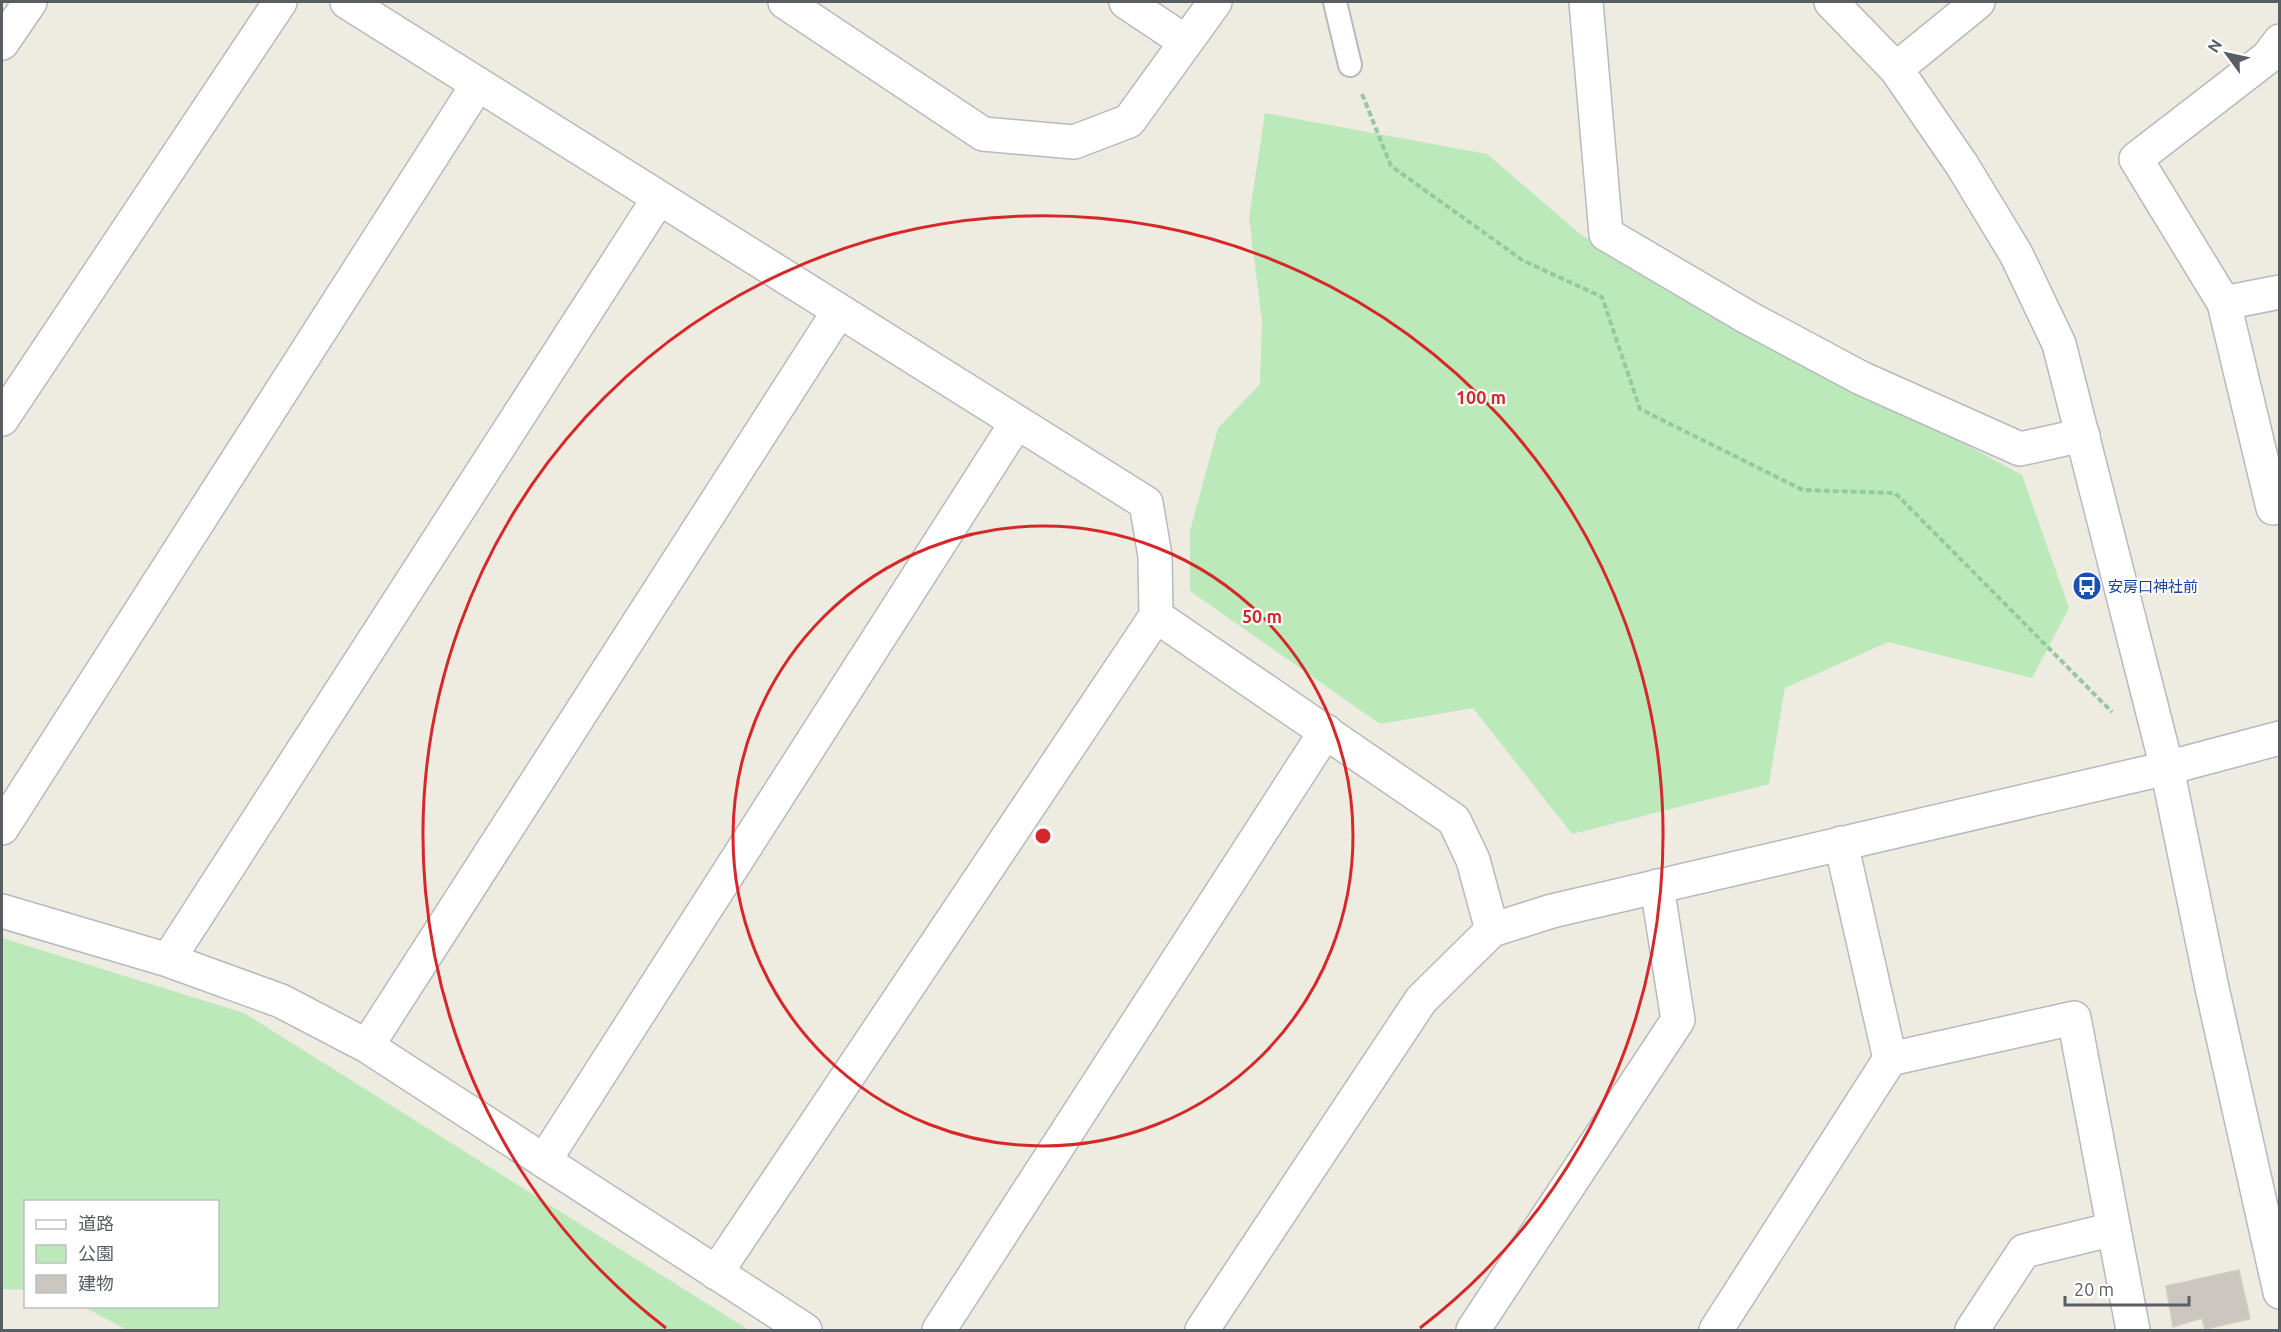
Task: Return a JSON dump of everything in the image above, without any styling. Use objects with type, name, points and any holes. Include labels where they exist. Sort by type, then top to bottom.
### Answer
[{"type":"street","points":[[2,43],[30,2]]},
{"type":"street","points":[[2,419],[280,2]]},
{"type":"street","points":[[347,2],[1146,503],[1155,556],[1156,616],[716,1273]]},
{"type":"street","points":[[785,2],[983,134],[1074,142],[1129,121],[1215,2]]},
{"type":"street","points":[[1126,2],[1186,42]]},
{"type":"street","points":[[1586,2],[1606,234],[1747,317],[1862,378],[2020,449],[2083,435]]},
{"type":"street","points":[[1831,2],[1896,69],[1962,165],[2016,254],[2059,344],[2167,768],[2212,988],[2280,1292]]},
{"type":"street","points":[[1896,69],[1978,2]]},
{"type":"street","points":[[2280,41],[2268,57],[2136,159],[2224,303],[2273,508],[2280,507]]},
{"type":"street","points":[[2,828],[478,84]]},
{"type":"street","points":[[168,960],[659,198]]},
{"type":"street","points":[[2224,303],[2280,292]]},
{"type":"street","points":[[367,1046],[839,311]]},
{"type":"street","points":[[544,1161],[1017,422]]},
{"type":"street","points":[[1156,616],[1454,820],[1473,860],[1492,930]]},
{"type":"street","points":[[939,1330],[1326,731]]},
{"type":"street","points":[[1202,1330],[1421,1000],[1492,930],[1551,911],[2167,768],[2280,738]]},
{"type":"street","points":[[1840,843],[1890,1059]]},
{"type":"street","points":[[1473,1330],[1678,1020],[1657,886]]},
{"type":"street","points":[[2,911],[168,960],[281,1001],[367,1046],[805,1330]]},
{"type":"street","points":[[1716,1330],[1890,1059],[2074,1018],[2133,1330]]},
{"type":"street","points":[[1972,1330],[2024,1251],[2114,1229]]},
{"type":"lane","points":[[1335,2],[1350,65]]},
{"type":"path","points":[[1350,65],[1391,165],[1449,210],[1522,260],[1602,297],[1640,409],[1803,490],[1896,493],[2118,718]]},
{"type":"green space","points":[[1265,113],[1487,154],[1580,234],[2022,475],[2069,608],[2032,678],[1888,642],[1785,688],[1769,784],[1572,834],[1473,708],[1380,724],[1190,591],[1190,531],[1218,428],[1260,384],[1262,321],[1249,218]]},
{"type":"green space","points":[[2,938],[244,1013],[749,1330],[127,1330],[86,1308],[219,1308],[219,1200],[24,1200],[24,1290],[2,1289]]},
{"type":"building","points":[[2239,1270],[2250,1319],[2205,1329],[2202,1318],[2173,1327],[2166,1286]]},
{"type":"place","name":"安房口神社前","points":[[2087,586]]}]
